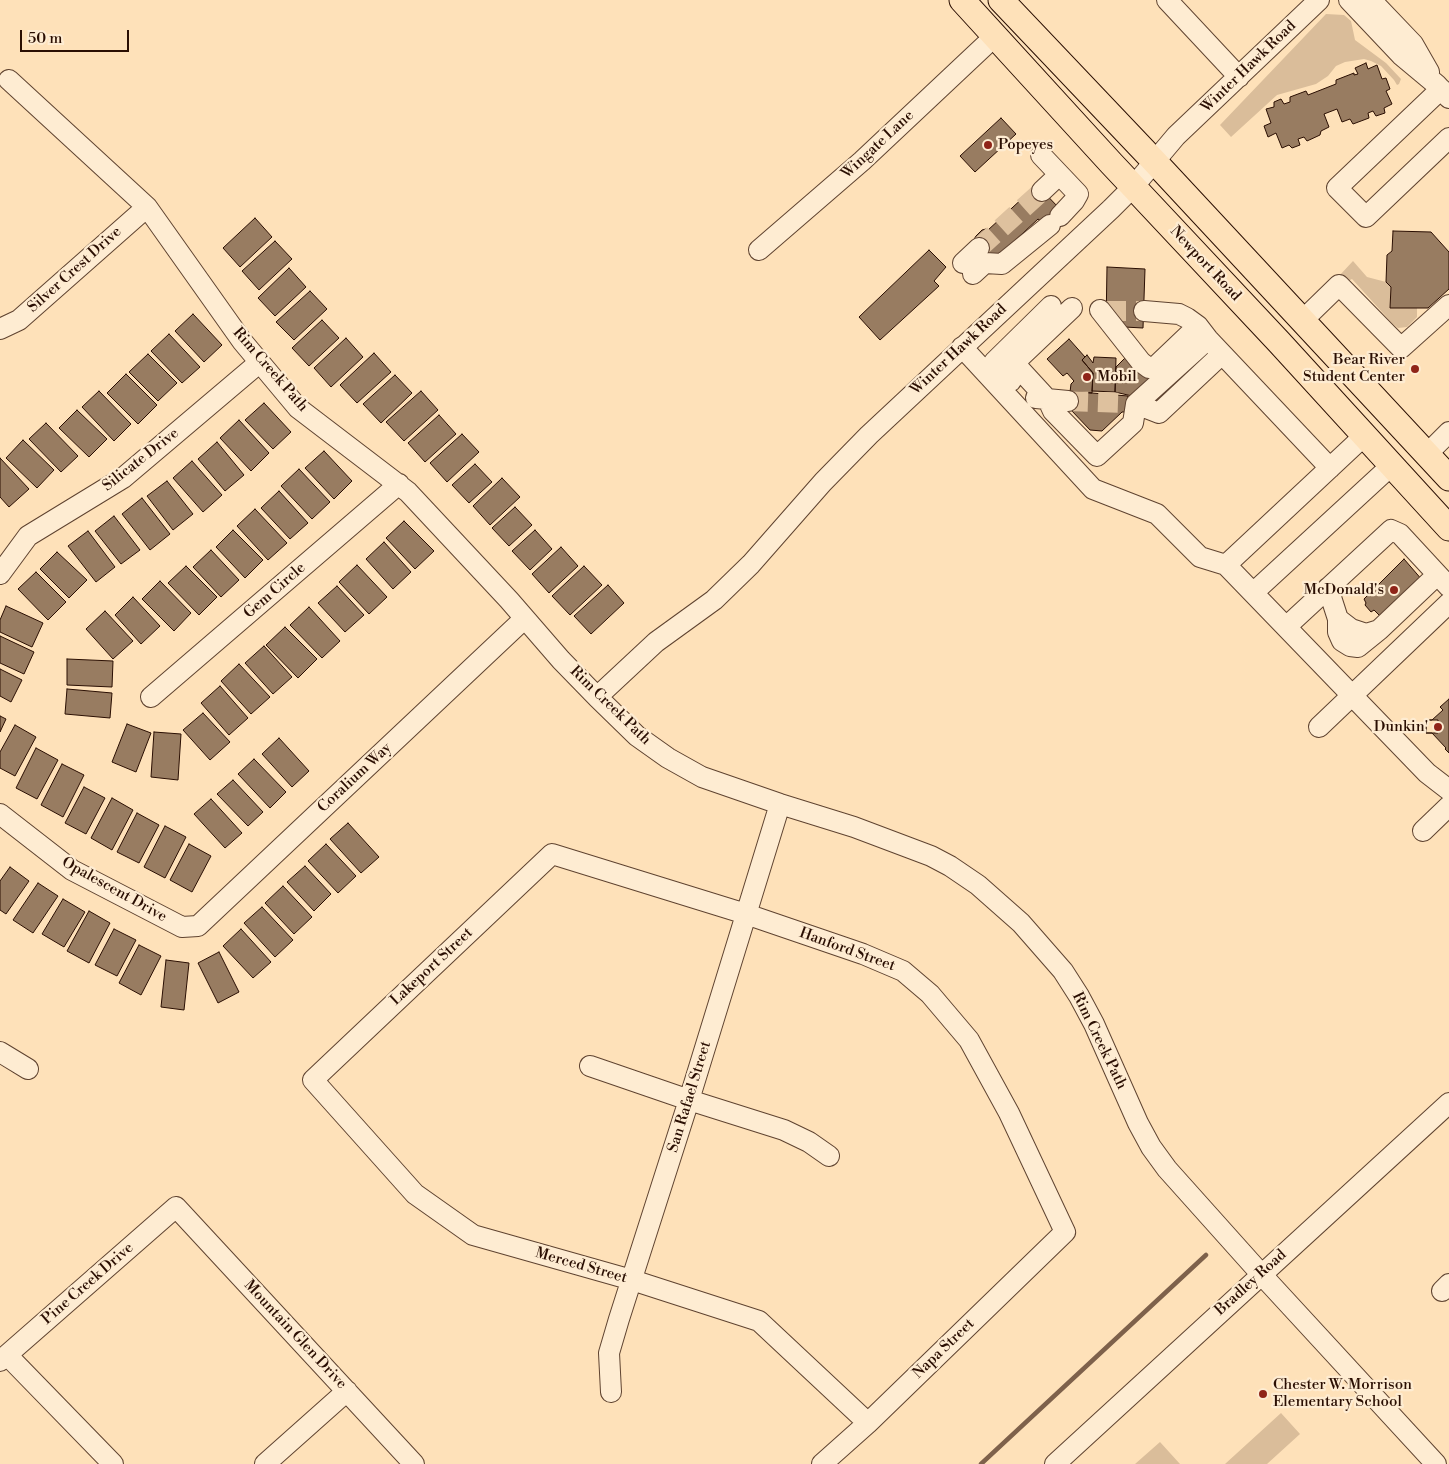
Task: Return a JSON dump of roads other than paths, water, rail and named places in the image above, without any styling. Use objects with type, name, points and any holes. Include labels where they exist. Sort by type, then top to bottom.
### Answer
[{"type":"main road","name":"Newport Road","points":[[962,0],[1449,528]]},
{"type":"main road","points":[[1001,0],[1154,161],[1449,478]]},
{"type":"main road","points":[[1364,436],[1394,442],[1449,502]]},
{"type":"street","points":[[1167,0],[1239,77]]},
{"type":"street","name":"Winter Hawk Road","points":[[597,697],[656,642],[714,600],[751,564],[823,482],[962,347],[1133,187],[1176,136],[1320,0]]},
{"type":"street","points":[[1348,0],[1391,33],[1413,44],[1442,90],[1337,188],[1366,218],[1449,138]]},
{"type":"street","points":[[1371,0],[1391,33]]},
{"type":"street","name":"Wingate Lane","points":[[759,250],[862,160],[995,36]]},
{"type":"street","name":"Rim Creek Path","points":[[10,80],[147,207],[242,341],[298,408],[408,492],[597,697],[637,736],[685,769],[702,777],[854,827],[931,856],[978,885],[1016,918],[1062,971],[1079,996],[1094,1024],[1138,1123],[1167,1168],[1261,1274],[1436,1464]]},
{"type":"street","points":[[980,248],[968,268],[985,263],[1002,264],[1030,242],[1033,230],[1056,214],[1078,194],[1041,155]]},
{"type":"street","points":[[1042,191],[1059,174]]},
{"type":"street","name":"Silver Crest Drive","points":[[0,329],[19,320],[147,207]]},
{"type":"street","points":[[1030,284],[1062,307],[1103,310],[1141,362],[1149,368],[1211,342]]},
{"type":"street","points":[[1302,321],[1339,285],[1401,348],[1449,305]]},
{"type":"street","points":[[1062,307],[1014,363],[1048,400],[1053,411],[1097,456],[1133,423],[1132,404],[1211,342]]},
{"type":"street","points":[[1144,311],[1179,314],[1187,318],[1330,468]]},
{"type":"street","points":[[962,347],[1093,489],[1157,514],[1200,557],[1226,564],[1427,773],[1447,786]]},
{"type":"street","name":"Silicate Drive","points":[[0,574],[28,536],[123,478],[260,362]]},
{"type":"street","points":[[1048,400],[1068,401]]},
{"type":"street","points":[[1427,454],[1449,432]]},
{"type":"street","points":[[1226,564],[1364,436]]},
{"type":"street","points":[[1254,592],[1392,465]]},
{"type":"street","name":"Gem Circle","points":[[151,697],[399,484]]},
{"type":"street","points":[[1286,626],[1391,530],[1400,534],[1443,581],[1379,630],[1366,634],[1351,629],[1338,619],[1328,588]]},
{"type":"street","points":[[1319,727],[1449,603]]},
{"type":"street","name":"Coralium Way","points":[[182,927],[198,926],[524,618]]},
{"type":"street","name":"San Rafael Street","points":[[611,1392],[609,1353],[780,804]]},
{"type":"street","points":[[1423,831],[1449,806]]},
{"type":"street","name":"Opalescent Drive","points":[[0,814],[72,870],[182,927]]},
{"type":"street","name":"Hanford Street","points":[[552,854],[746,914],[863,954],[903,971],[930,994],[969,1040],[1009,1113],[1065,1232]]},
{"type":"street","name":"Lakeport Street","points":[[313,1080],[552,854]]},
{"type":"street","points":[[0,1052],[28,1068]]},
{"type":"street","points":[[590,1066],[784,1130],[809,1142],[828,1156]]},
{"type":"street","name":"Merced Street","points":[[313,1080],[415,1194],[474,1235],[632,1280],[759,1322],[868,1423]]},
{"type":"street","name":"Bradley Road","points":[[1055,1464],[1449,1103]]},
{"type":"street","name":"Pine Creek Drive","points":[[3,1358],[176,1207]]},
{"type":"street","name":"Mountain Glen Drive","points":[[176,1207],[414,1464]]},
{"type":"street","name":"Napa Street","points":[[822,1464],[868,1423],[1065,1232]]},
{"type":"street","points":[[3,1358],[113,1464]]},
{"type":"street","points":[[265,1464],[347,1391]]},
{"type":"waterway","points":[[981,1464],[1206,1255]]},
{"type":"tunnel","points":[[979,248],[1042,191]]},
{"type":"tunnel","points":[[1106,311],[1144,311]]},
{"type":"tunnel","points":[[1068,401],[1127,403]]},
{"type":"place","name":"Popeyes","points":[[988,145]]},
{"type":"place","name":"Bear River Student Center","points":[[1415,369]]},
{"type":"place","name":"Mobil","points":[[1087,377]]},
{"type":"place","name":"McDonald's","points":[[1394,590]]},
{"type":"place","name":"Dunkin'","points":[[1438,727]]},
{"type":"place","name":"Chester W. Morrison Elementary School","points":[[1263,1394]]}]
